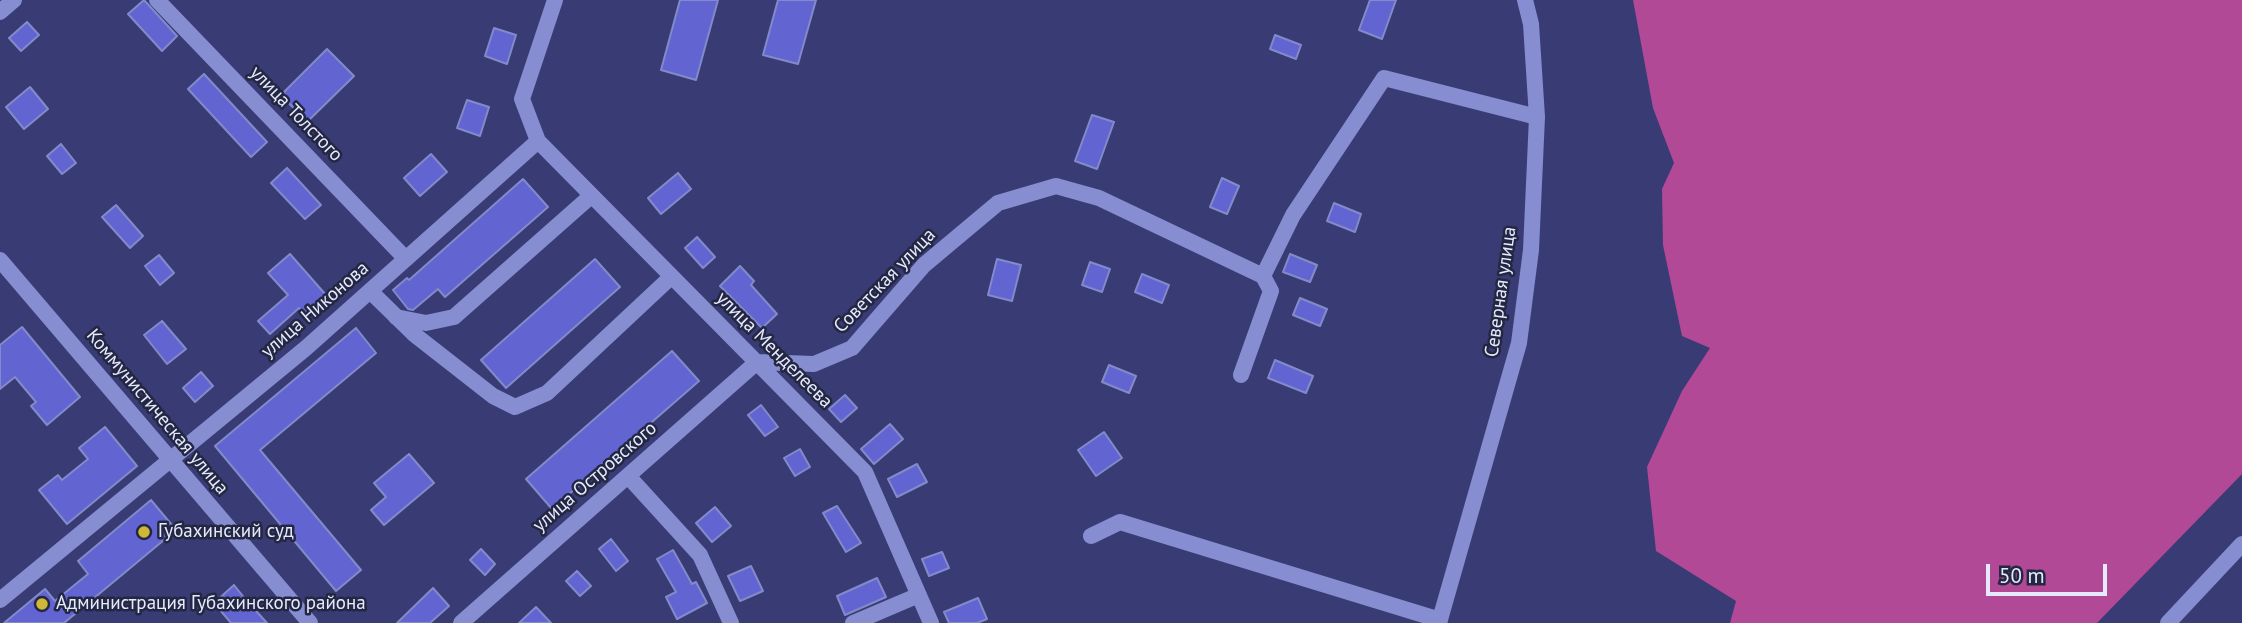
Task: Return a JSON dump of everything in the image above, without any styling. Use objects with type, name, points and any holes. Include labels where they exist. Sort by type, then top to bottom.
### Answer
[{"type":"street","points":[[0,12],[14,0]]},
{"type":"street","name":"улица Толстого","points":[[157,0],[405,258]]},
{"type":"street","points":[[538,141],[522,99],[555,0]]},
{"type":"street","name":"Северная улица","points":[[1440,621],[1519,343],[1531,250],[1537,117],[1531,24],[1525,0]]},
{"type":"street","points":[[1241,375],[1271,291],[1263,275],[1293,215],[1384,78],[1537,117]]},
{"type":"street","name":"улица Никонова","points":[[0,600],[370,291],[538,141]]},
{"type":"street","name":"улица Менделеева","points":[[538,141],[865,472],[931,623]]},
{"type":"street","name":"Советская улица","points":[[757,362],[814,364],[852,348],[924,265],[998,203],[1056,186],[1099,198],[1263,275]]},
{"type":"street","points":[[396,317],[426,323],[454,317],[590,196]]},
{"type":"street","name":"Коммунистическая улица","points":[[0,260],[310,623]]},
{"type":"street","points":[[370,291],[396,317],[493,396],[515,407],[547,393],[671,277]]},
{"type":"street","name":"улица Островского","points":[[461,623],[757,362]]},
{"type":"street","points":[[628,476],[700,555],[731,623]]},
{"type":"street","points":[[1091,536],[1120,522],[1440,621]]},
{"type":"street","points":[[2168,623],[2242,544]]},
{"type":"street","points":[[853,623],[919,594]]},
{"type":"shaded area","points":[[1633,0],[2242,0],[2242,474],[2097,623],[1730,623],[1736,601],[1656,551],[1647,467],[1682,391],[1710,348],[1682,336],[1663,245],[1662,189],[1674,163],[1653,108]]},
{"type":"building","points":[[144,0],[177,36],[162,51],[128,14]]},
{"type":"building","points":[[680,0],[718,0],[696,80],[661,70]]},
{"type":"building","points":[[778,0],[816,0],[798,64],[763,55]]},
{"type":"building","points":[[1370,0],[1396,0],[1382,39],[1359,30]]},
{"type":"building","points":[[27,22],[39,35],[21,51],[9,38]]},
{"type":"building","points":[[494,28],[516,35],[507,64],[485,56]]},
{"type":"building","points":[[1275,35],[1301,45],[1296,59],[1270,49]]},
{"type":"building","points":[[327,49],[354,76],[307,122],[281,95]]},
{"type":"building","points":[[204,74],[267,142],[251,157],[188,89]]},
{"type":"building","points":[[30,87],[48,109],[24,129],[6,107]]},
{"type":"building","points":[[467,100],[489,107],[480,136],[457,128]]},
{"type":"building","points":[[1092,115],[1114,122],[1097,169],[1075,161]]},
{"type":"building","points":[[61,144],[76,163],[62,174],[47,156]]},
{"type":"building","points":[[431,154],[447,172],[420,196],[404,178]]},
{"type":"building","points":[[287,168],[321,205],[305,219],[271,183]]},
{"type":"building","points":[[678,173],[691,189],[661,214],[648,198]]},
{"type":"building","points":[[1222,178],[1239,186],[1227,214],[1210,207]]},
{"type":"building","points":[[523,179],[548,207],[445,297],[438,289],[413,310],[408,309],[393,290],[407,278],[409,280]]},
{"type":"building","points":[[1334,203],[1361,214],[1355,232],[1327,221]]},
{"type":"building","points":[[116,205],[143,236],[130,248],[102,217]]},
{"type":"building","points":[[697,237],[715,257],[703,268],[685,248]]},
{"type":"building","points":[[290,254],[326,295],[304,314],[299,308],[270,334],[258,321],[288,295],[268,273]]},
{"type":"building","points":[[1290,254],[1317,265],[1310,282],[1283,272]]},
{"type":"building","points":[[159,255],[174,273],[160,285],[145,266]]},
{"type":"building","points":[[595,259],[620,287],[506,388],[481,360]]},
{"type":"building","points":[[997,259],[1021,265],[1012,301],[988,295]]},
{"type":"building","points":[[1090,262],[1110,269],[1102,292],[1082,285]]},
{"type":"building","points":[[740,266],[754,281],[751,285],[777,314],[762,328],[720,286]]},
{"type":"building","points":[[1142,274],[1169,285],[1162,303],[1135,292]]},
{"type":"building","points":[[1300,298],[1327,309],[1320,326],[1293,315]]},
{"type":"building","points":[[162,321],[186,349],[167,364],[144,335]]},
{"type":"building","points":[[22,327],[80,397],[47,425],[31,406],[36,402],[15,377],[0,389],[0,345]]},
{"type":"building","points":[[356,328],[376,353],[260,450],[361,570],[336,591],[215,446]]},
{"type":"building","points":[[672,351],[699,381],[552,509],[526,479]]},
{"type":"building","points":[[1275,360],[1313,376],[1306,393],[1268,378]]},
{"type":"building","points":[[1109,365],[1136,376],[1129,393],[1102,382]]},
{"type":"building","points":[[201,372],[213,386],[195,402],[183,388]]},
{"type":"building","points":[[845,395],[857,408],[841,422],[829,409]]},
{"type":"building","points":[[761,405],[778,427],[765,436],[748,415]]},
{"type":"building","points":[[890,424],[903,439],[874,464],[861,449]]},
{"type":"building","points":[[105,427],[137,466],[67,524],[39,490],[58,475],[62,480],[88,459],[79,448]]},
{"type":"building","points":[[1104,432],[1122,458],[1096,476],[1078,450]]},
{"type":"building","points":[[800,449],[810,467],[795,476],[784,458]]},
{"type":"building","points":[[409,454],[434,483],[384,525],[371,510],[386,497],[374,483]]},
{"type":"building","points":[[917,464],[927,482],[897,497],[888,479]]},
{"type":"building","points":[[151,500],[176,530],[64,623],[4,623],[45,589],[55,601],[88,574],[78,561]]},
{"type":"building","points":[[837,506],[861,543],[846,552],[823,513]]},
{"type":"building","points":[[715,507],[731,526],[712,542],[696,523]]},
{"type":"building","points":[[611,539],[628,561],[616,571],[599,549]]},
{"type":"building","points":[[481,549],[495,564],[485,575],[470,560]]},
{"type":"building","points":[[673,550],[692,584],[696,582],[707,603],[677,619],[666,597],[676,592],[657,559]]},
{"type":"building","points":[[942,552],[949,568],[929,576],[922,559]]},
{"type":"building","points":[[751,566],[763,591],[740,601],[728,576]]},
{"type":"building","points":[[577,571],[591,586],[580,596],[566,581]]},
{"type":"building","points":[[877,578],[886,597],[845,615],[837,596]]},
{"type":"building","points":[[234,585],[267,623],[231,623],[214,603]]},
{"type":"building","points":[[433,588],[449,606],[430,623],[397,623]]},
{"type":"building","points":[[978,598],[987,619],[977,623],[949,623],[944,612]]},
{"type":"building","points":[[536,607],[551,623],[519,623]]},
{"type":"place","name":"Губахинский суд","points":[[144,532]]},
{"type":"place","name":"Администрация Губахинского района","points":[[42,604]]}]
